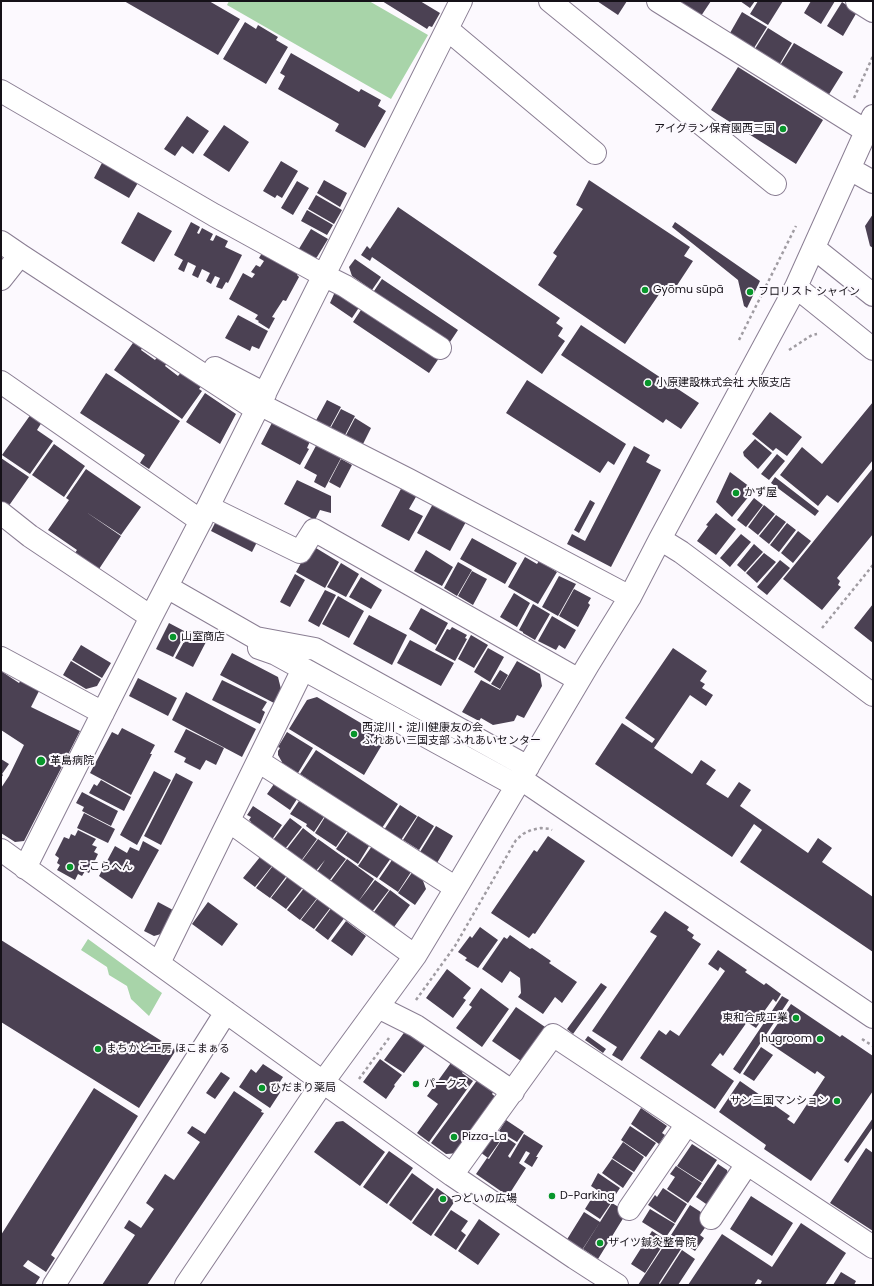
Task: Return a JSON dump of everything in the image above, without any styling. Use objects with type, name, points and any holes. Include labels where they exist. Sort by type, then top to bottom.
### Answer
[{"type":"street","points":[[25,868],[151,617],[205,514],[461,1]]},
{"type":"street","points":[[550,1],[775,184]]},
{"type":"street","points":[[186,1285],[323,1082],[415,956],[630,597],[796,287],[870,124],[845,118],[658,1]]},
{"type":"street","points":[[857,1],[873,11]]},
{"type":"street","points":[[447,29],[595,154]]},
{"type":"street","points":[[1,91],[214,215],[345,286],[440,348]]},
{"type":"street","points":[[850,169],[873,182]]},
{"type":"street","points":[[1,242],[260,403],[630,597]]},
{"type":"street","points":[[814,248],[873,295]]},
{"type":"street","points":[[1,279],[20,255]]},
{"type":"street","points":[[796,287],[873,349]]},
{"type":"street","points":[[209,364],[260,403]]},
{"type":"street","points":[[1,382],[205,514],[300,552],[314,530],[579,680]]},
{"type":"street","points":[[1,513],[30,536],[151,617]]},
{"type":"street","points":[[660,539],[681,552],[873,695]]},
{"type":"street","points":[[165,591],[249,644],[276,654],[303,669],[522,777]]},
{"type":"street","points":[[165,591],[256,638],[315,649],[522,777],[873,1017]]},
{"type":"street","points":[[1,658],[103,713]]},
{"type":"street","points":[[159,963],[303,669]]},
{"type":"street","points":[[258,760],[456,888]]},
{"type":"street","points":[[229,821],[415,956]]},
{"type":"street","points":[[1,850],[452,1175],[617,1285]]},
{"type":"street","points":[[378,1007],[416,1026],[513,1092]]},
{"type":"street","points":[[54,1285],[226,1012]]},
{"type":"street","points":[[452,1175],[553,1036],[873,1247]]},
{"type":"street","points":[[629,1210],[687,1124]]},
{"type":"street","points":[[711,1218],[747,1164]]},
{"type":"path","points":[[845,118],[873,56]]},
{"type":"path","points":[[737,344],[796,225]]},
{"type":"path","points":[[807,646],[873,565]]},
{"type":"path","points":[[358,1080],[455,946],[516,840],[531,830],[541,828],[550,829],[556,833]]},
{"type":"path","points":[[856,1035],[873,1046]]},
{"type":"green space","points":[[229,1],[369,1],[428,35],[391,99],[227,5]]},
{"type":"green space","points":[[88,939],[162,993],[149,1016],[131,999],[127,986],[109,975],[107,967],[81,950]]},
{"type":"building","points":[[124,1],[209,1],[240,19],[218,55]]},
{"type":"building","points":[[382,1],[420,1],[440,13],[432,27],[429,26],[427,29]]},
{"type":"building","points":[[597,1],[627,1],[618,15]]},
{"type":"building","points":[[678,1],[711,1],[701,16]]},
{"type":"building","points":[[740,1],[755,1],[750,8]]},
{"type":"building","points":[[758,1],[783,1],[768,25],[750,14]]},
{"type":"building","points":[[811,1],[835,1],[821,24],[804,13]]},
{"type":"building","points":[[842,2],[857,12],[843,36],[827,26]]},
{"type":"building","points":[[742,12],[767,27],[754,48],[730,33]]},
{"type":"building","points":[[245,22],[256,29],[258,25],[278,37],[276,40],[288,47],[266,84],[223,59]]},
{"type":"building","points":[[768,28],[792,43],[778,67],[753,52]]},
{"type":"building","points":[[794,43],[843,72],[828,96],[779,67]]},
{"type":"building","points":[[291,53],[359,92],[361,89],[381,100],[378,106],[386,111],[365,148],[335,131],[339,124],[278,89],[285,76],[280,73]]},
{"type":"building","points":[[738,67],[823,120],[796,164],[711,110]]},
{"type":"building","points":[[187,116],[209,131],[193,154],[182,146],[175,156],[164,149]]},
{"type":"building","points":[[224,125],[249,142],[229,172],[203,155]]},
{"type":"building","points":[[103,161],[139,181],[129,198],[94,178]]},
{"type":"building","points":[[281,161],[298,171],[282,198],[277,195],[275,198],[263,191]]},
{"type":"building","points":[[324,180],[347,193],[340,207],[317,193]]},
{"type":"building","points":[[589,180],[690,247],[684,256],[693,261],[672,293],[664,287],[625,344],[538,285],[557,256],[553,253],[583,209],[576,205]]},
{"type":"building","points":[[297,181],[309,188],[293,215],[281,208]]},
{"type":"building","points":[[316,195],[342,210],[334,224],[308,209]]},
{"type":"building","points":[[398,207],[560,318],[556,323],[563,328],[558,336],[565,341],[542,374],[372,257],[370,261],[361,255],[367,246],[370,249]]},
{"type":"building","points":[[307,210],[333,225],[327,235],[301,221]]},
{"type":"building","points":[[138,212],[172,231],[154,262],[121,243]]},
{"type":"building","points":[[873,214],[873,248],[870,246],[865,226]]},
{"type":"building","points":[[191,222],[200,227],[197,233],[199,234],[202,228],[213,234],[210,240],[213,241],[216,235],[228,241],[225,247],[242,255],[228,283],[226,282],[222,289],[216,287],[220,278],[215,276],[211,284],[206,281],[210,273],[202,269],[198,278],[192,275],[196,266],[188,262],[184,272],[178,269],[183,260],[174,255]]},
{"type":"building","points":[[675,222],[760,281],[747,308],[744,306],[738,280],[672,227]]},
{"type":"building","points":[[311,229],[328,239],[313,261],[297,252]]},
{"type":"building","points":[[262,253],[298,272],[297,275],[299,277],[286,301],[283,300],[272,317],[275,318],[269,329],[255,319],[258,315],[229,299],[243,273],[252,278],[255,274],[251,272],[256,265],[260,267],[264,261],[259,258]]},
{"type":"building","points":[[355,259],[381,277],[372,290],[352,276],[349,267]]},
{"type":"building","points":[[382,279],[458,330],[448,345],[372,294]]},
{"type":"building","points":[[334,294],[341,294],[360,306],[352,318],[330,303]]},
{"type":"building","points":[[363,307],[439,358],[429,373],[353,322]]},
{"type":"building","points":[[238,315],[268,331],[259,349],[252,346],[250,351],[225,338]]},
{"type":"building","points":[[581,325],[699,403],[681,429],[666,419],[663,423],[561,355]]},
{"type":"building","points":[[135,340],[143,346],[141,350],[155,360],[158,356],[167,363],[165,366],[178,376],[183,370],[202,385],[199,389],[202,391],[182,419],[114,370]]},
{"type":"building","points":[[106,373],[180,421],[149,469],[140,463],[145,455],[80,413]]},
{"type":"building","points":[[527,380],[626,444],[614,465],[608,461],[600,473],[506,413]]},
{"type":"building","points":[[205,393],[236,414],[220,444],[186,422]]},
{"type":"building","points":[[327,400],[341,407],[328,431],[314,424]]},
{"type":"building","points":[[873,402],[873,460],[838,503],[827,495],[818,506],[780,475],[802,447],[822,464]]},
{"type":"building","points":[[341,409],[355,416],[344,437],[330,429]]},
{"type":"building","points":[[770,412],[802,437],[787,456],[776,448],[773,451],[752,434]]},
{"type":"building","points":[[31,414],[42,422],[37,430],[53,441],[30,474],[2,455]]},
{"type":"building","points":[[275,417],[312,437],[307,448],[309,449],[300,465],[261,444]]},
{"type":"building","points":[[355,418],[371,428],[362,446],[345,437]]},
{"type":"building","points":[[755,439],[772,453],[758,469],[744,456],[743,452]]},
{"type":"building","points":[[318,442],[331,449],[329,452],[341,458],[325,488],[314,482],[317,475],[304,468]]},
{"type":"building","points":[[54,444],[85,466],[64,497],[32,475]]},
{"type":"building","points":[[634,446],[650,455],[646,462],[661,470],[611,567],[567,544],[572,534],[585,541]]},
{"type":"building","points":[[777,454],[785,461],[769,480],[761,474]]},
{"type":"building","points":[[1,458],[29,477],[8,507],[1,502]]},
{"type":"building","points":[[341,459],[352,465],[340,488],[329,482]]},
{"type":"building","points":[[873,468],[873,534],[837,578],[840,581],[838,585],[841,587],[822,610],[783,579]]},
{"type":"building","points":[[86,469],[141,507],[121,535],[86,512],[121,536],[99,569],[75,553],[77,550],[48,530],[69,500],[66,498]]},
{"type":"building","points":[[730,472],[754,490],[732,517],[716,502]]},
{"type":"building","points":[[775,477],[819,511],[815,516],[771,483]]},
{"type":"building","points":[[297,480],[331,496],[331,513],[320,510],[315,520],[284,504]]},
{"type":"building","points":[[402,487],[417,495],[409,509],[423,516],[409,541],[381,526]]},
{"type":"building","points":[[754,498],[763,505],[746,527],[737,520]]},
{"type":"building","points":[[590,500],[595,503],[579,533],[574,530]]},
{"type":"building","points":[[434,502],[467,520],[450,551],[417,533]]},
{"type":"building","points":[[764,505],[775,514],[758,535],[748,527]]},
{"type":"building","points":[[716,513],[736,529],[716,555],[697,541],[708,526],[706,525]]},
{"type":"building","points":[[219,515],[260,536],[252,552],[211,531]]},
{"type":"building","points":[[776,515],[786,522],[769,544],[759,536]]},
{"type":"building","points":[[787,523],[796,530],[779,552],[770,545]]},
{"type":"building","points":[[798,531],[811,541],[793,563],[781,553]]},
{"type":"building","points":[[741,534],[751,542],[730,567],[720,558]]},
{"type":"building","points":[[472,538],[517,563],[505,584],[460,559]]},
{"type":"building","points":[[754,544],[763,552],[745,572],[737,565]]},
{"type":"building","points":[[311,545],[339,562],[325,588],[296,572]]},
{"type":"building","points":[[426,550],[453,567],[442,586],[414,571]]},
{"type":"building","points":[[764,553],[776,562],[757,583],[746,573]]},
{"type":"building","points":[[525,557],[537,564],[539,561],[557,572],[538,604],[508,587]]},
{"type":"building","points":[[780,560],[790,568],[767,595],[757,587]]},
{"type":"building","points":[[458,562],[472,570],[457,596],[444,588]]},
{"type":"building","points":[[341,563],[359,574],[346,597],[327,587]]},
{"type":"building","points":[[472,571],[487,579],[473,605],[458,596]]},
{"type":"building","points":[[295,574],[305,580],[290,607],[280,602]]},
{"type":"building","points":[[559,576],[576,584],[558,616],[542,607]]},
{"type":"building","points":[[361,577],[382,590],[371,609],[349,597]]},
{"type":"building","points":[[574,589],[591,598],[588,603],[590,605],[578,627],[559,616]]},
{"type":"building","points":[[325,590],[336,595],[319,627],[308,621]]},
{"type":"building","points":[[514,593],[530,603],[517,627],[500,617]]},
{"type":"building","points":[[338,596],[364,611],[349,638],[322,624]]},
{"type":"building","points":[[533,604],[550,614],[535,640],[519,630]]},
{"type":"building","points":[[873,604],[873,643],[854,628]]},
{"type":"building","points":[[421,608],[448,623],[436,645],[409,629]]},
{"type":"building","points":[[369,615],[407,635],[392,665],[353,644]]},
{"type":"building","points":[[552,616],[576,630],[565,649],[559,645],[556,650],[538,641]]},
{"type":"building","points":[[169,623],[186,632],[173,657],[156,649]]},
{"type":"building","points":[[452,627],[467,635],[465,638],[467,639],[455,661],[435,650],[447,629],[450,630]]},
{"type":"building","points":[[190,631],[207,640],[193,667],[175,658]]},
{"type":"building","points":[[471,635],[488,645],[474,668],[458,659]]},
{"type":"building","points":[[410,640],[454,663],[441,686],[397,663]]},
{"type":"building","points":[[81,645],[111,663],[102,678],[72,660]]},
{"type":"building","points":[[488,648],[504,657],[490,682],[474,672]]},
{"type":"building","points":[[673,648],[707,671],[700,681],[705,684],[702,688],[713,695],[706,706],[690,695],[654,748],[692,774],[701,760],[716,770],[706,784],[728,798],[739,782],[751,790],[740,806],[808,853],[818,838],[832,848],[822,862],[873,897],[873,952],[740,862],[762,830],[754,824],[732,857],[595,764],[622,723],[652,743],[655,739],[625,718]]},
{"type":"building","points":[[232,653],[278,677],[281,689],[274,703],[220,675]]},
{"type":"building","points":[[71,661],[101,679],[97,686],[86,689],[63,675]]},
{"type":"building","points":[[517,661],[540,674],[542,686],[524,718],[517,715],[514,721],[493,725],[481,718],[479,721],[462,712],[481,680],[500,690]]},
{"type":"building","points":[[500,670],[508,675],[500,689],[491,684]]},
{"type":"building","name":"革島病院","points":[[1,671],[19,683],[22,679],[40,689],[31,707],[80,731],[24,841],[15,842],[1,833],[1,788],[9,776],[24,745],[1,730]]},
{"type":"building","points":[[138,678],[177,698],[168,716],[129,696]]},
{"type":"building","points":[[222,680],[267,702],[262,710],[265,712],[260,724],[212,700]]},
{"type":"building","points":[[186,692],[256,729],[242,757],[172,720]]},
{"type":"building","points":[[317,697],[386,738],[364,775],[289,729],[307,700]]},
{"type":"building","points":[[122,728],[155,745],[131,795],[90,773],[112,732],[118,735]]},
{"type":"building","points":[[186,729],[224,748],[216,765],[206,760],[200,770],[184,762],[186,758],[174,752]]},
{"type":"building","points":[[287,732],[313,748],[298,773],[282,763],[278,755],[280,748],[278,747]]},
{"type":"building","points":[[316,750],[398,804],[382,828],[300,774]]},
{"type":"building","points":[[1,759],[9,764],[1,778]]},
{"type":"building","points":[[154,771],[171,780],[137,845],[120,835]]},
{"type":"building","points":[[176,773],[193,782],[161,845],[144,836]]},
{"type":"building","points":[[101,780],[131,797],[124,811],[89,793],[94,784],[97,786]]},
{"type":"building","points":[[274,784],[297,799],[290,810],[267,794]]},
{"type":"building","points":[[82,792],[118,811],[111,826],[82,811],[84,807],[76,803]]},
{"type":"building","points":[[299,801],[324,817],[314,832],[306,826],[307,824],[290,814]]},
{"type":"building","points":[[400,805],[417,816],[401,840],[384,830]]},
{"type":"building","points":[[253,806],[282,825],[271,841],[250,824],[251,822],[249,820],[251,817],[247,815]]},
{"type":"building","points":[[84,813],[115,829],[108,843],[77,828]]},
{"type":"building","points":[[418,816],[434,826],[419,850],[403,840]]},
{"type":"building","points":[[325,817],[347,831],[336,847],[315,833]]},
{"type":"building","points":[[290,818],[302,827],[285,849],[273,840]]},
{"type":"building","points":[[436,826],[453,836],[437,863],[420,852]]},
{"type":"building","points":[[303,828],[317,839],[301,861],[286,850]]},
{"type":"building","points":[[78,830],[96,839],[92,845],[97,847],[94,852],[98,854],[89,873],[85,871],[82,876],[78,874],[75,880],[57,870],[60,865],[57,863],[59,858],[55,855],[64,837],[69,839],[71,834],[75,836]]},
{"type":"building","points":[[348,832],[369,846],[358,864],[336,849]]},
{"type":"building","points":[[548,836],[585,861],[535,934],[533,933],[529,938],[491,913],[534,850],[537,852]]},
{"type":"building","points":[[318,839],[346,859],[329,881],[317,872],[325,860],[315,872],[301,862]]},
{"type":"building","points":[[143,841],[159,850],[132,899],[99,876],[115,846],[127,853],[130,847],[139,851]]},
{"type":"building","points":[[372,846],[391,858],[377,878],[358,866]]},
{"type":"building","points":[[260,857],[272,866],[255,887],[243,878]]},
{"type":"building","points":[[347,859],[374,879],[358,902],[330,882]]},
{"type":"building","points":[[392,860],[411,872],[398,892],[379,879]]},
{"type":"building","points":[[275,863],[288,874],[270,898],[256,888]]},
{"type":"building","points":[[413,871],[422,878],[426,889],[415,905],[398,893]]},
{"type":"building","points":[[289,875],[304,886],[286,909],[271,898]]},
{"type":"building","points":[[375,880],[389,890],[372,912],[358,902]]},
{"type":"building","points":[[305,887],[318,897],[300,920],[287,910]]},
{"type":"building","points":[[390,890],[410,905],[394,927],[374,912]]},
{"type":"building","points":[[318,898],[331,907],[314,929],[301,920]]},
{"type":"building","points":[[158,902],[173,910],[161,934],[154,936],[144,931]]},
{"type":"building","points":[[208,902],[238,924],[222,946],[192,924]]},
{"type":"building","points":[[332,907],[345,917],[328,940],[315,930]]},
{"type":"building","points":[[665,911],[689,927],[687,930],[694,935],[692,938],[701,944],[622,1061],[612,1055],[617,1047],[592,1031],[657,936],[650,932]]},
{"type":"building","points":[[346,921],[366,936],[352,956],[331,941]]},
{"type":"building","points":[[480,927],[498,940],[478,968],[465,960],[467,958],[458,952],[470,936],[472,938]]},
{"type":"building","points":[[510,935],[551,961],[549,963],[577,982],[562,1003],[555,997],[543,1014],[518,997],[521,993],[520,978],[510,971],[502,983],[482,969],[504,937],[507,939]]},
{"type":"building","points":[[1,940],[176,1050],[139,1108],[1,1022]]},
{"type":"building","points":[[718,950],[747,970],[745,972],[764,985],[766,983],[781,994],[776,1002],[773,999],[763,1013],[765,1015],[756,1028],[747,1022],[723,1056],[720,1053],[711,1065],[734,1081],[715,1109],[640,1058],[659,1030],[666,1035],[670,1030],[679,1036],[725,971],[720,967],[718,971],[708,964]]},
{"type":"building","points":[[447,969],[471,988],[463,998],[466,1000],[453,1018],[426,998]]},
{"type":"building","points":[[601,983],[607,987],[573,1034],[567,1029]]},
{"type":"building","points":[[481,988],[509,1009],[482,1047],[456,1028],[472,1007],[469,1005]]},
{"type":"building","points":[[782,996],[789,1000],[740,1074],[733,1069]]},
{"type":"building","name":"サン三国マンション","points":[[791,1004],[840,1037],[842,1035],[873,1056],[873,1091],[811,1181],[764,1149],[766,1145],[719,1112],[740,1081],[790,1116],[787,1119],[794,1124],[825,1077],[817,1071],[815,1074],[766,1041]]},
{"type":"building","points":[[516,1007],[548,1029],[524,1063],[492,1041]]},
{"type":"building","points":[[406,1030],[426,1044],[404,1073],[384,1060]]},
{"type":"building","points":[[588,1036],[606,1049],[603,1053],[585,1040]]},
{"type":"building","points":[[761,1047],[773,1055],[754,1081],[743,1074]]},
{"type":"building","points":[[380,1059],[402,1075],[386,1099],[363,1082]]},
{"type":"building","points":[[453,1060],[465,1069],[462,1073],[473,1081],[429,1142],[417,1133],[438,1104],[427,1096]]},
{"type":"building","points":[[263,1064],[283,1077],[278,1085],[283,1088],[270,1108],[239,1087],[251,1069],[256,1073]]},
{"type":"building","points":[[221,1072],[230,1078],[215,1099],[206,1093]]},
{"type":"building","points":[[478,1079],[494,1091],[492,1094],[498,1099],[459,1153],[446,1154],[431,1143]]},
{"type":"building","points":[[94,1088],[138,1116],[51,1255],[55,1258],[46,1272],[28,1260],[23,1266],[40,1277],[35,1285],[1,1285],[1,1235]]},
{"type":"building","points":[[234,1091],[262,1110],[261,1112],[264,1113],[147,1285],[102,1285],[135,1235],[124,1228],[129,1220],[141,1228],[154,1209],[146,1203],[165,1174],[174,1180],[200,1142],[187,1133],[192,1126],[205,1134]]},
{"type":"building","points":[[641,1108],[667,1126],[662,1133],[665,1135],[659,1144],[631,1124]]},
{"type":"building","points":[[873,1118],[873,1127],[848,1163],[844,1160]]},
{"type":"building","points":[[506,1120],[524,1132],[517,1142],[499,1131]]},
{"type":"building","points":[[343,1121],[385,1152],[360,1186],[314,1152],[336,1122]]},
{"type":"building","points":[[630,1126],[656,1143],[646,1157],[621,1140]]},
{"type":"building","points":[[494,1131],[503,1137],[488,1158],[480,1152]]},
{"type":"building","points":[[524,1134],[543,1146],[532,1167],[524,1162],[530,1153],[526,1151],[519,1163],[526,1168],[508,1196],[476,1174],[487,1158],[489,1159],[504,1136],[516,1144],[508,1156],[510,1158]]},
{"type":"building","points":[[623,1142],[644,1157],[634,1172],[612,1158]]},
{"type":"building","points":[[692,1144],[717,1160],[702,1182],[677,1166]]},
{"type":"building","points":[[866,1148],[873,1153],[873,1231],[830,1203]]},
{"type":"building","points":[[389,1151],[413,1168],[387,1204],[363,1187]]},
{"type":"building","points":[[612,1159],[633,1173],[623,1188],[602,1173]]},
{"type":"building","points":[[718,1164],[727,1170],[728,1174],[709,1206],[696,1197]]},
{"type":"building","points":[[676,1166],[702,1183],[688,1203],[667,1189],[675,1177],[670,1174]]},
{"type":"building","points":[[412,1173],[434,1189],[411,1221],[389,1205]]},
{"type":"building","points":[[598,1173],[620,1188],[612,1200],[591,1186]]},
{"type":"building","points":[[437,1188],[455,1201],[431,1236],[412,1223]]},
{"type":"building","points":[[663,1188],[687,1204],[675,1223],[648,1205],[655,1195],[657,1197]]},
{"type":"building","points":[[595,1193],[611,1203],[600,1219],[585,1209]]},
{"type":"building","points":[[751,1196],[793,1223],[772,1256],[730,1229]]},
{"type":"building","points":[[612,1203],[627,1212],[598,1259],[583,1249]]},
{"type":"building","points":[[690,1205],[704,1214],[709,1222],[700,1235],[704,1238],[695,1251],[671,1235]]},
{"type":"building","points":[[650,1209],[675,1224],[666,1237],[642,1222]]},
{"type":"building","points":[[451,1210],[468,1221],[461,1231],[466,1235],[456,1250],[434,1235]]},
{"type":"building","points":[[584,1212],[600,1222],[582,1250],[566,1241]]},
{"type":"building","points":[[479,1219],[500,1234],[478,1265],[458,1251]]},
{"type":"building","points":[[801,1223],[846,1253],[825,1285],[760,1285],[762,1281],[758,1279],[754,1285],[688,1285],[722,1234],[772,1267]]},
{"type":"building","points":[[652,1231],[666,1240],[645,1273],[631,1264]]},
{"type":"building","points":[[667,1241],[681,1249],[659,1283],[660,1285],[638,1285]]},
{"type":"building","points":[[682,1250],[695,1259],[678,1285],[660,1284]]},
{"type":"building","points":[[841,1272],[856,1281],[854,1285],[833,1285]]},
{"type":"place","name":"アイグラン保育園西三国","points":[[783,129]]},
{"type":"place","name":"Gyōmu sūpā","points":[[645,290]]},
{"type":"place","name":"フロリスト シャイン","points":[[750,292]]},
{"type":"place","name":"小原建設株式会社 大阪支店","points":[[648,383]]},
{"type":"place","name":"かず屋","points":[[736,493]]},
{"type":"place","name":"山室商店","points":[[173,637]]},
{"type":"place","name":"西淀川・淀川健康友の会 ふれあい三国支部 ふれあいセンター","points":[[354,734]]},
{"type":"place","name":"革島病院","points":[[41,761]]},
{"type":"place","name":"ここらへん","points":[[70,867]]},
{"type":"place","name":"東和合成工業","points":[[796,1018]]},
{"type":"place","name":"hugroom","points":[[820,1039]]},
{"type":"place","name":"まちかど工房 ほこまぁる","points":[[98,1049]]},
{"type":"place","name":"パークス","points":[[416,1084]]},
{"type":"place","name":"ひだまり薬局","points":[[262,1088]]},
{"type":"place","name":"サン三国マンション","points":[[837,1101]]},
{"type":"place","name":"Pizza-La","points":[[454,1137]]},
{"type":"place","name":"D-Parking","points":[[552,1196]]},
{"type":"place","name":"つどいの広場","points":[[443,1199]]},
{"type":"place","name":"ザイツ鍼灸整骨院","points":[[600,1243]]}]
